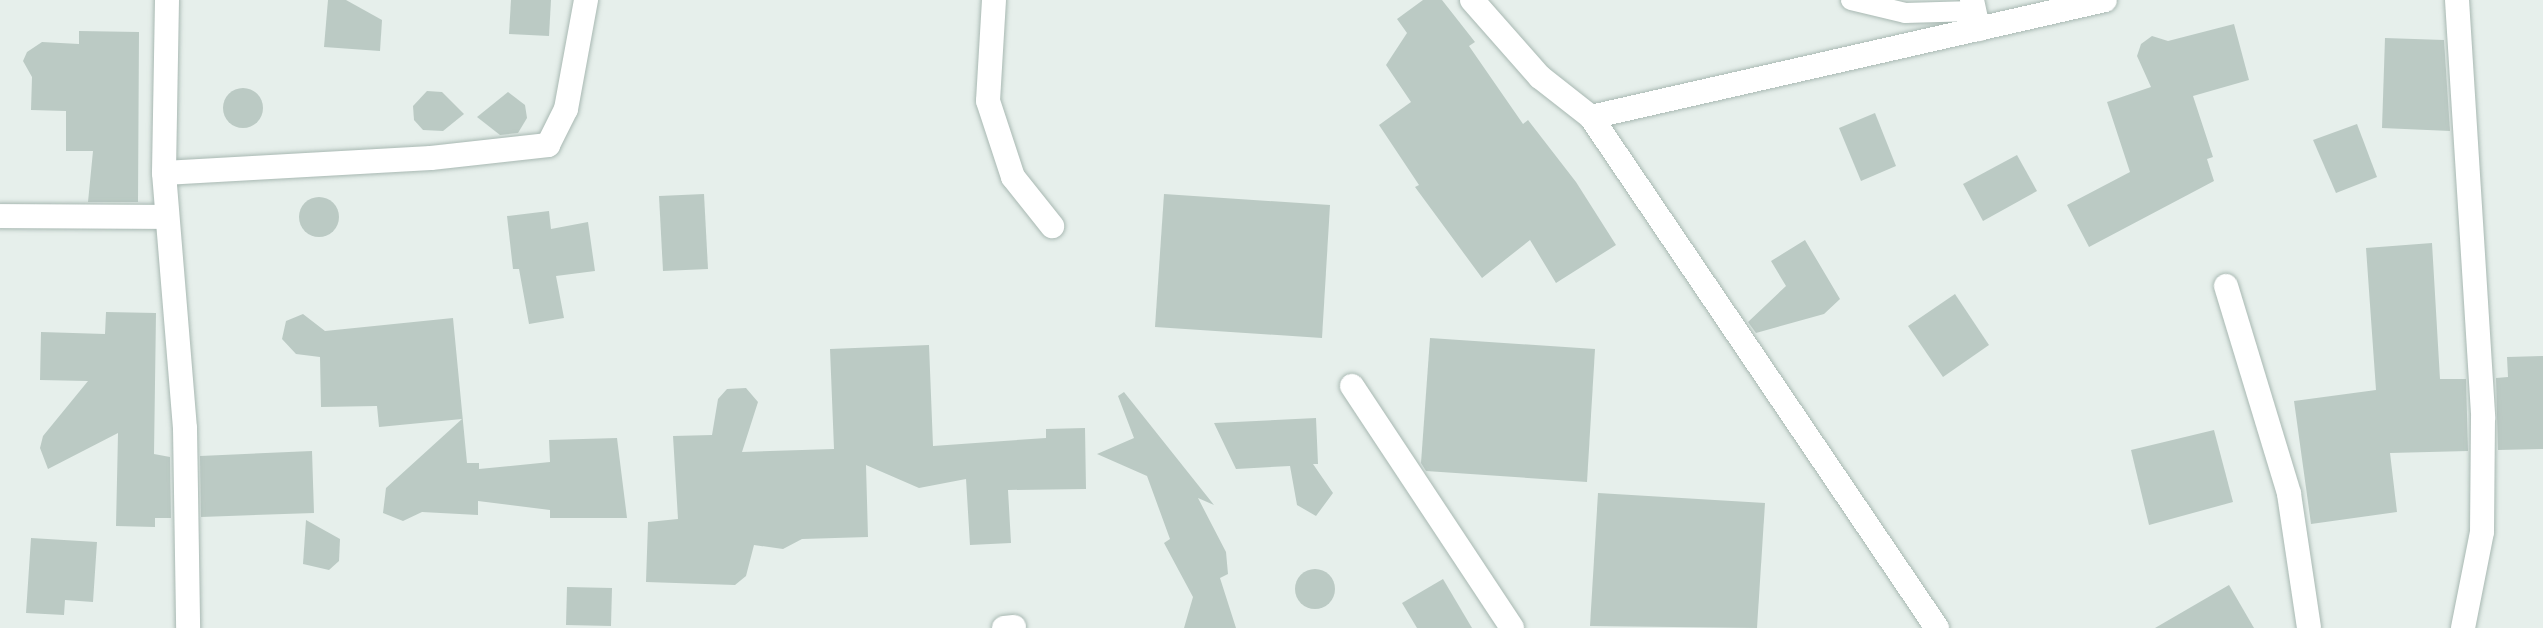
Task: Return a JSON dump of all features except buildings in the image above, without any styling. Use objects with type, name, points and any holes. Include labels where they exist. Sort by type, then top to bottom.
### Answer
[{"type":"street","points":[[167,0],[164,173],[185,428],[188,628]]},
{"type":"street","points":[[164,173],[548,145],[566,109],[586,0]]},
{"type":"street","points":[[994,0],[988,101],[1013,177],[1052,226]]},
{"type":"street","points":[[1472,0],[1540,77],[1591,117],[1937,628]]},
{"type":"street","points":[[1591,117],[1975,13],[2105,0]]},
{"type":"street","points":[[2457,0],[2483,418],[2482,532],[2463,628]]},
{"type":"street","points":[[0,216],[167,217]]},
{"type":"street","points":[[2226,286],[2289,494],[2309,628]]},
{"type":"street","points":[[1352,386],[1512,628]]},
{"type":"street","points":[[1004,628],[1014,627]]},
{"type":"lane","points":[[1851,0],[1905,13],[1975,13]]}]
